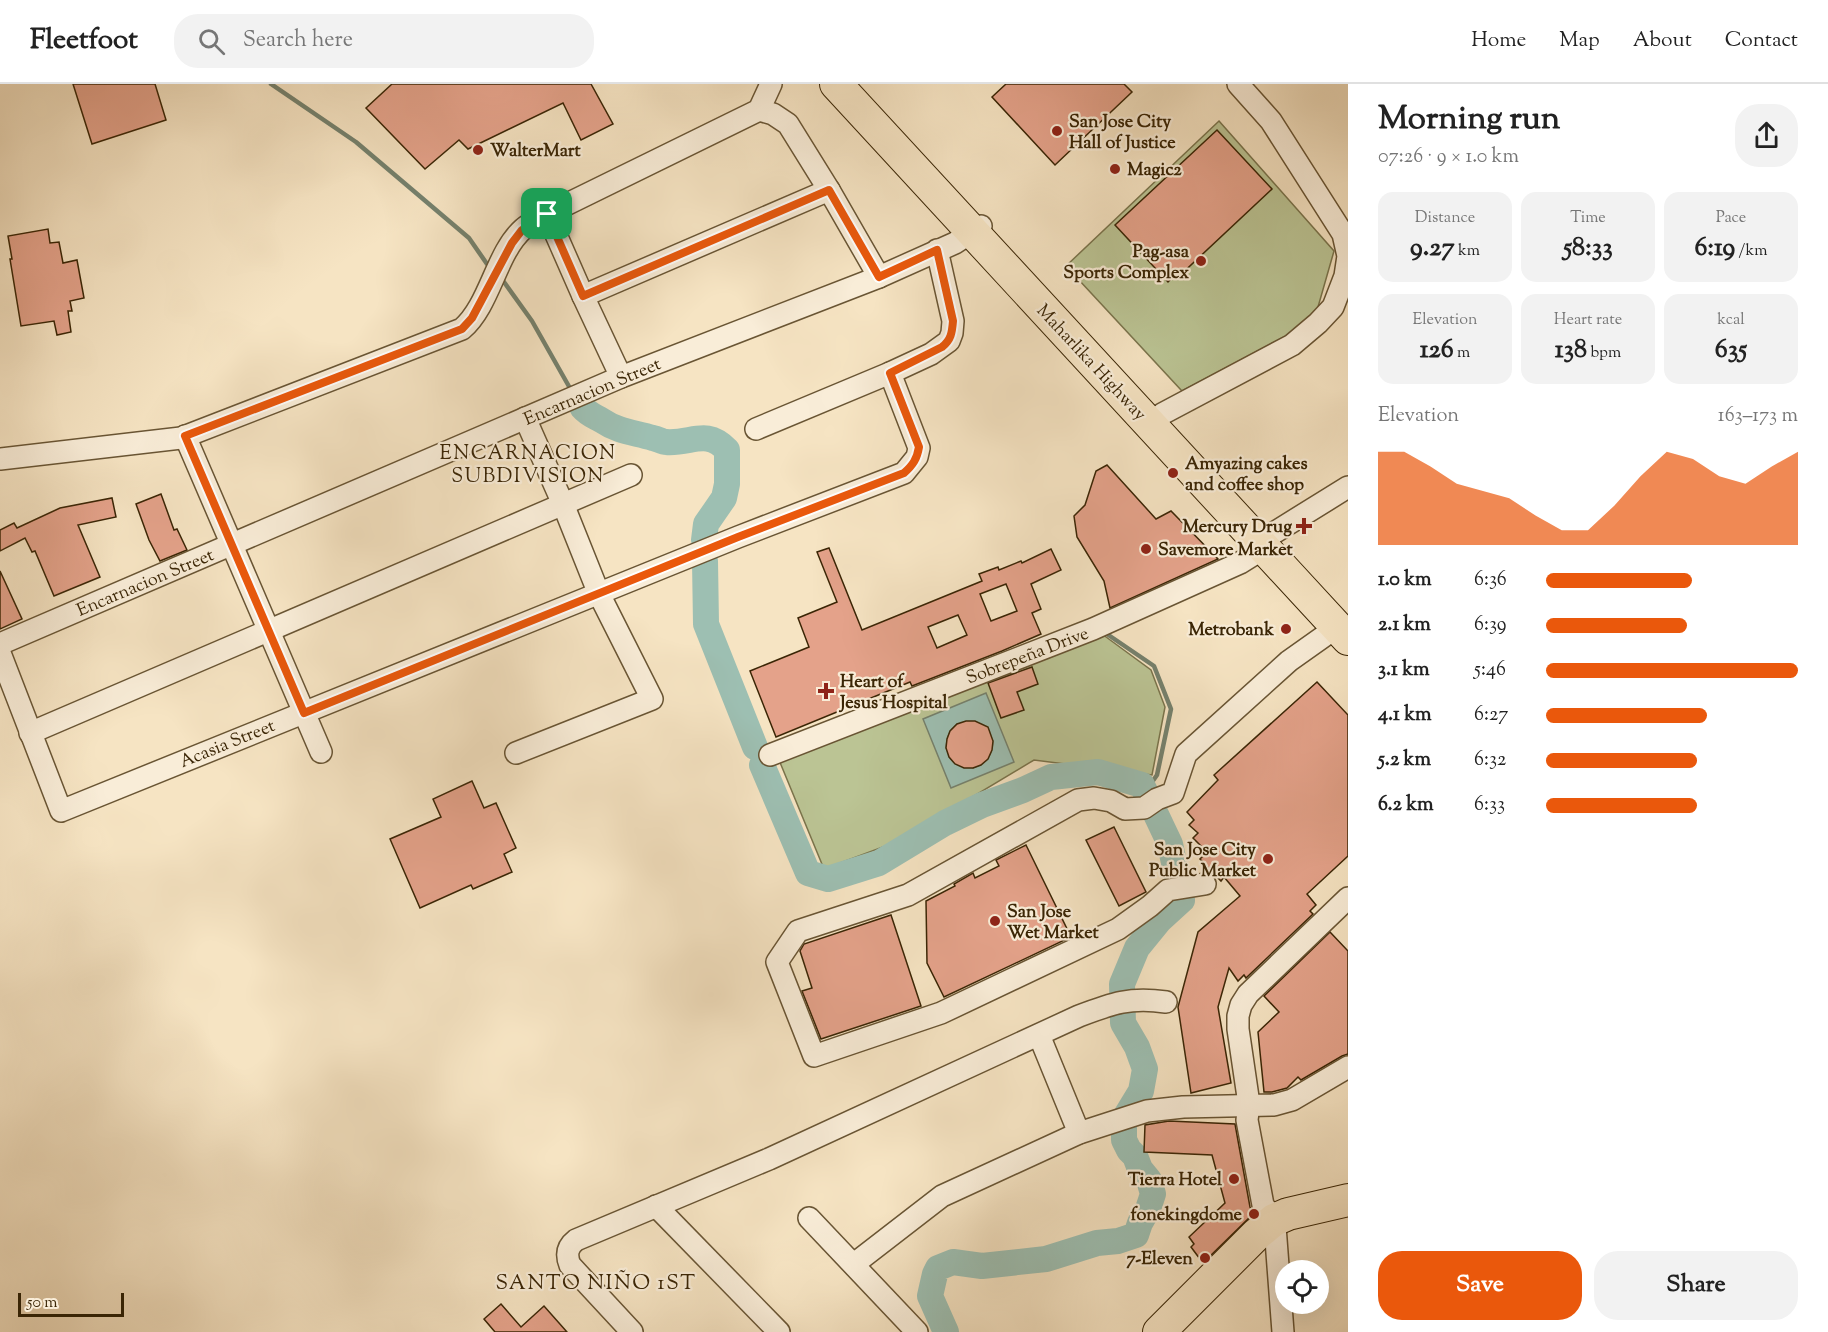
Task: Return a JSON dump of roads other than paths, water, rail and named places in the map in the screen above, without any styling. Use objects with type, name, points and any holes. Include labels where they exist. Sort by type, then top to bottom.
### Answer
[{"type":"highway","name":"Maharlika Highway","points":[[836,84],[1162,414],[1268,541]]},
{"type":"highway","name":"Maharlika Highway","points":[[858,84],[979,228],[1268,541],[1344,627]]},
{"type":"highway","points":[[1159,1332],[1257,1234],[1274,1220],[1288,1214],[1348,1200]]},
{"type":"street","points":[[0,459],[185,436],[462,329],[472,318],[512,243],[522,230],[547,214],[759,110],[771,84]]},
{"type":"street","points":[[1162,414],[1292,345],[1333,308],[1345,276],[1347,256],[1343,234],[1271,121],[1238,84]]},
{"type":"street","points":[[759,110],[774,114],[788,124],[879,277]]},
{"type":"street","points":[[583,296],[829,190]]},
{"type":"street","points":[[547,214],[621,377]]},
{"type":"street","name":"Encarnacion Street","points":[[0,644],[621,377],[879,277],[955,243],[979,228]]},
{"type":"street","points":[[756,429],[890,373],[942,347],[949,341],[953,321],[937,250]]},
{"type":"street","name":"Acasia Street","points":[[30,733],[61,811],[738,537],[904,473],[913,465],[919,447],[890,373]]},
{"type":"street","points":[[516,753],[652,699],[598,594],[563,504],[525,418]]},
{"type":"street","points":[[185,436],[321,752]]},
{"type":"street","points":[[0,653],[30,733],[631,475]]},
{"type":"street","name":"Sobrepeña Drive","points":[[770,755],[1093,629],[1240,563],[1268,541],[1348,487]]},
{"type":"street","points":[[1198,885],[1168,890],[1118,929],[941,1013],[814,1056],[777,962],[798,931],[908,895],[1078,800],[1094,798],[1111,801],[1125,809],[1151,803],[1173,793],[1186,754],[1289,661],[1344,627]]},
{"type":"street","points":[[1283,1332],[1274,1220],[1263,1205],[1247,1120],[1249,1104],[1238,1016],[1241,1005],[1248,994],[1348,898]]},
{"type":"street","points":[[632,1332],[570,1265],[567,1253],[576,1240],[769,1159],[1114,1002],[1142,1000],[1166,1002]]},
{"type":"street","points":[[1039,1035],[1079,1133]]},
{"type":"street","points":[[854,1264],[942,1196],[1079,1133],[1147,1111],[1183,1107],[1274,1105],[1292,1100],[1348,1067]]},
{"type":"street","points":[[656,1206],[779,1332]]},
{"type":"street","points":[[808,1218],[917,1332]]},
{"type":"waterway","points":[[271,84],[356,142],[469,238],[487,264]]},
{"type":"waterway","points":[[504,282],[532,321],[571,390]]},
{"type":"waterway","points":[[582,407],[608,424],[626,431],[664,442],[705,438],[719,443],[727,450],[727,484],[724,498],[706,524],[704,540]]},
{"type":"waterway","points":[[705,561],[706,624],[755,747]]},
{"type":"waterway","points":[[1104,632],[1154,666],[1171,709],[1157,775],[1145,792]]},
{"type":"waterway","points":[[762,765],[808,873],[828,879],[879,863],[945,823],[1051,777],[1098,772],[1142,785],[1170,844],[1182,900],[1159,921],[1137,948],[1122,984],[1123,1023],[1137,1047],[1145,1069],[1141,1091],[1124,1119],[1124,1140],[1135,1156],[1140,1169],[1149,1180],[1153,1194],[1148,1209],[1136,1235],[1118,1241],[1097,1243],[1046,1259],[982,1266],[953,1262],[938,1268],[930,1296],[946,1332]]},
{"type":"place","name":"San Jose City Hall of Justice","points":[[1057,131]]},
{"type":"place","name":"WalterMart","points":[[478,150]]},
{"type":"place","name":"Magic2","points":[[1115,169]]},
{"type":"place","name":"Pag-asa Sports Complex","points":[[1201,261]]},
{"type":"place","name":"Amyazing cakes and coffee shop","points":[[1173,473]]},
{"type":"place","name":"Mercury Drug","points":[[1304,526]]},
{"type":"place","name":"Savemore Market","points":[[1146,549]]},
{"type":"place","name":"Metrobank","points":[[1286,629]]},
{"type":"place","name":"Heart of Jesus Hospital","points":[[826,691]]},
{"type":"place","name":"San Jose City Public Market","points":[[1268,859]]},
{"type":"place","name":"San Jose Wet Market","points":[[995,921]]},
{"type":"place","name":"Tierra Hotel","points":[[1234,1179]]},
{"type":"place","name":"fonekingdome","points":[[1254,1214]]},
{"type":"place","name":"7-Eleven","points":[[1205,1258]]},
{"type":"district","name":"ENCARNACION SUBDIVISION","points":[[528,464]]},
{"type":"district","name":"SANTO NIÑO 1ST","points":[[596,1282]]}]
